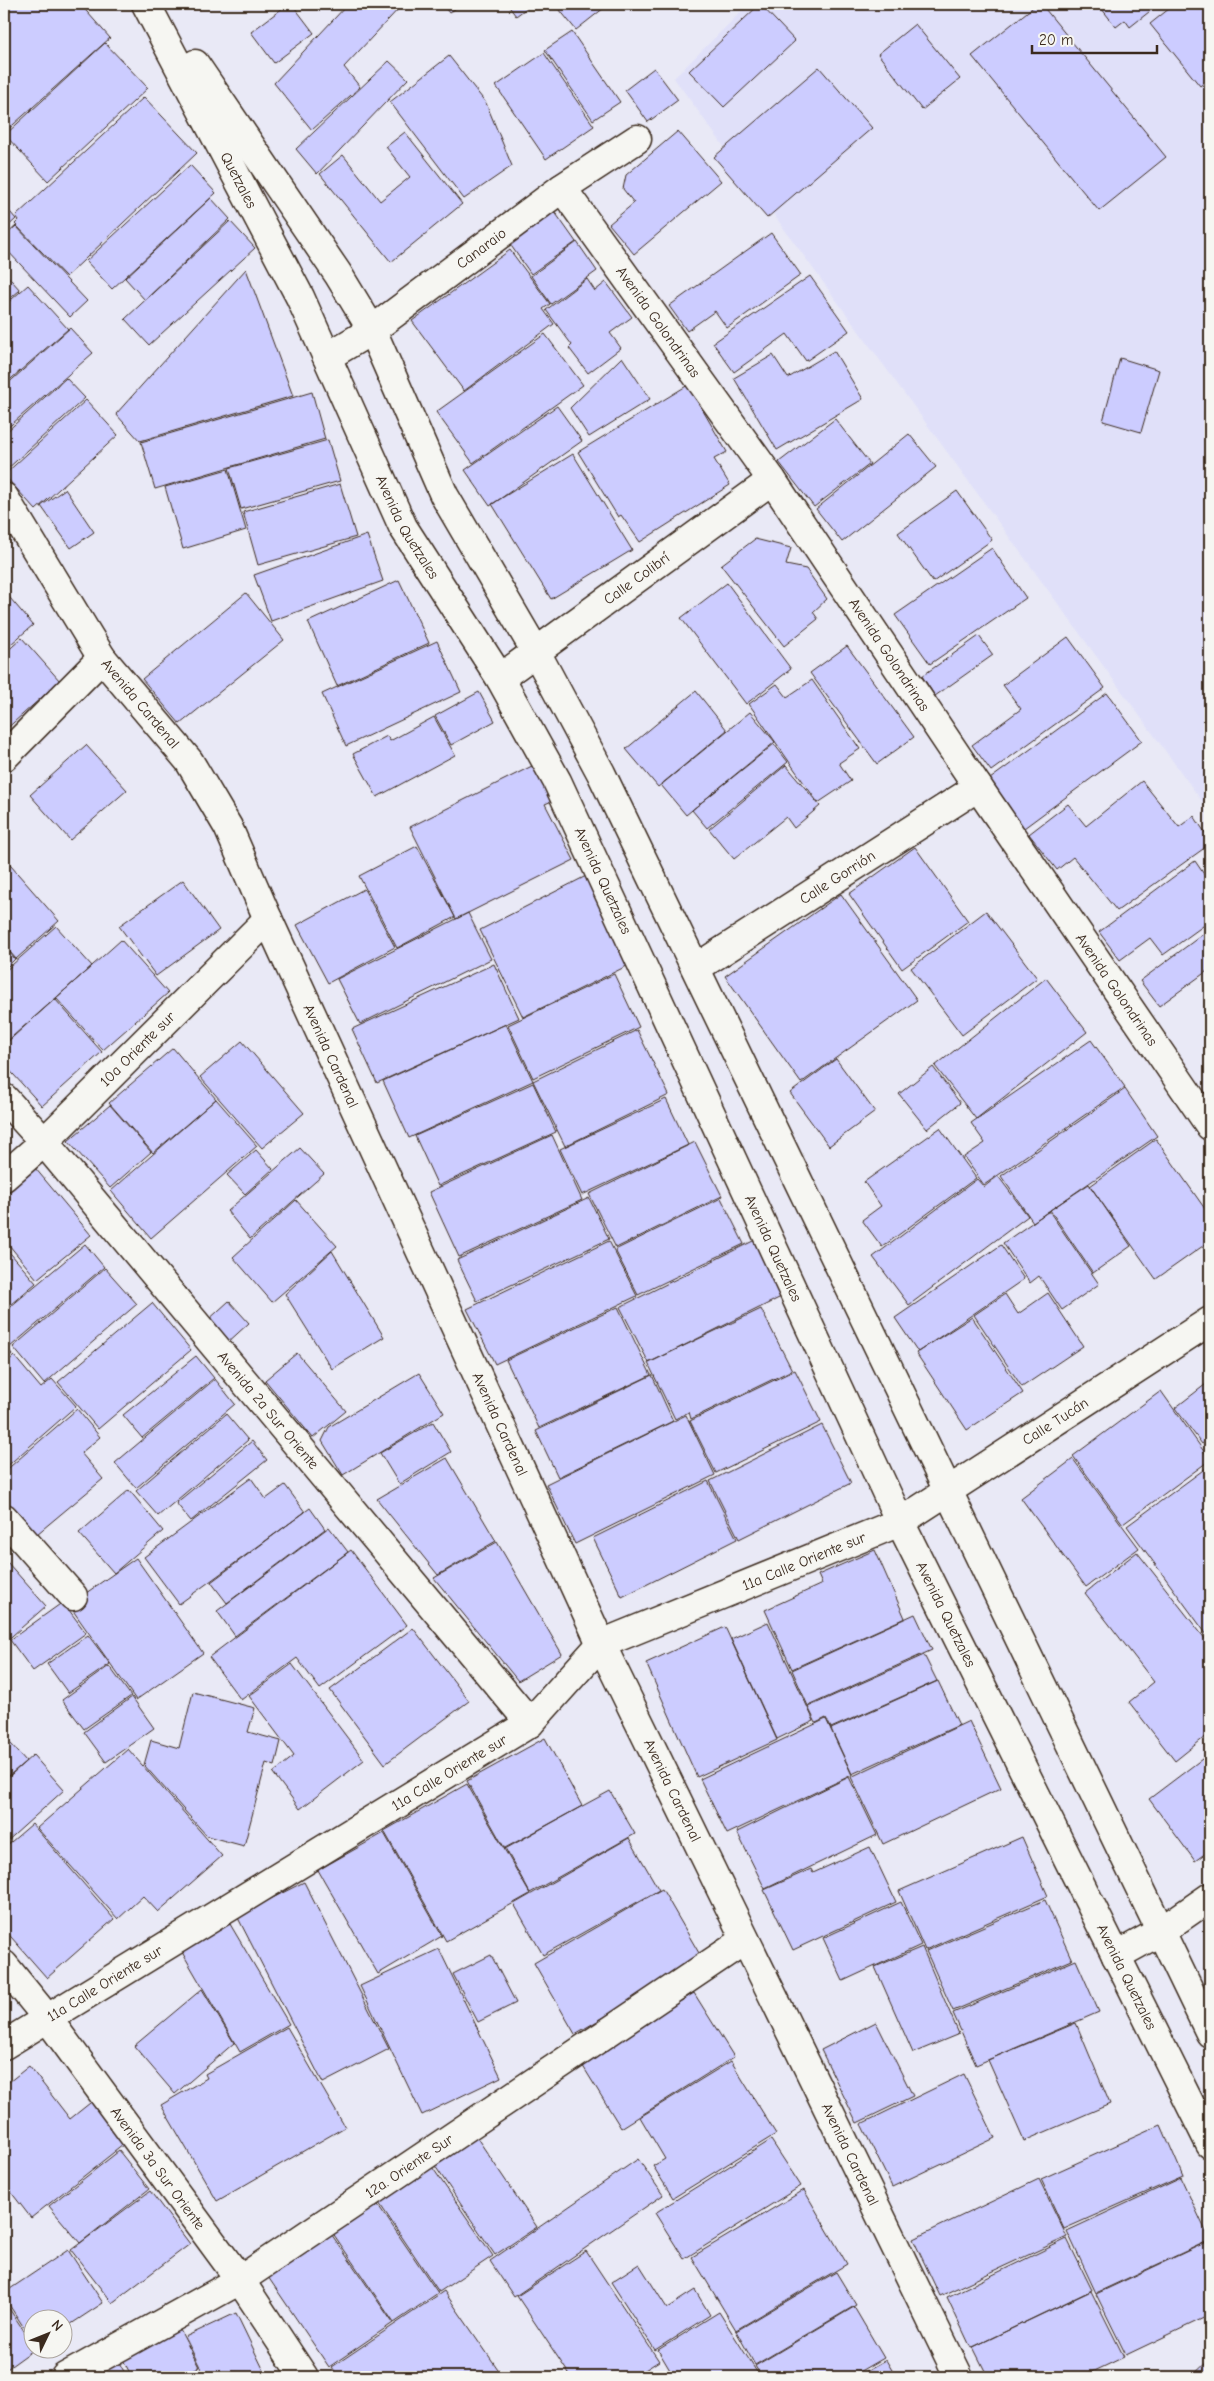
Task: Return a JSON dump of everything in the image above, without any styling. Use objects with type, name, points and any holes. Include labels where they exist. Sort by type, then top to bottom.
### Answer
[{"type":"street","name":"Quetzales","points":[[146,4],[300,297],[327,358]]},
{"type":"street","name":"Quetzales","points":[[153,4],[338,274],[372,330]]},
{"type":"street","name":"Canaraio","points":[[327,358],[372,330],[562,188],[637,139]]},
{"type":"street","name":"Avenida Golondrinas","points":[[562,188],[772,480],[978,787],[1210,1126]]},
{"type":"street","points":[[372,330],[444,496],[536,652],[601,773],[1210,2033]]},
{"type":"street","name":"Avenida Quetzales","points":[[327,358],[403,526],[500,678],[557,780],[900,1522],[1210,2144]]},
{"type":"street","name":"Calle Colibrí","points":[[500,678],[772,480]]},
{"type":"street","name":"Avenida Cardenal","points":[[4,497],[102,658],[189,761],[228,827],[268,919],[601,1644],[959,2377]]},
{"type":"street","points":[[4,756],[102,658]]},
{"type":"street","name":"Calle Gorrión","points":[[696,968],[978,787]]},
{"type":"street","name":"10a Oriente sur","points":[[4,1177],[44,1142],[268,919]]},
{"type":"street","name":"Avenida 2a Sur Oriente","points":[[4,1098],[44,1142],[530,1723]]},
{"type":"street","name":"Calle Tucán","points":[[900,1522],[1210,1321]]},
{"type":"street","points":[[4,1518],[73,1596]]},
{"type":"street","name":"11a Calle Oriente sur","points":[[4,2046],[530,1723],[601,1644],[900,1522]]},
{"type":"street","points":[[1116,1956],[1161,1931],[1210,1897]]},
{"type":"street","name":"12a. Oriente Sur","points":[[65,2377],[240,2280],[745,1940]]},
{"type":"street","name":"Avenida 3a Sur Oriente","points":[[4,1965],[48,2019],[240,2280],[304,2377]]},
{"type":"shaded area","points":[[749,4],[1210,4],[1210,812],[674,78]]},
{"type":"building","points":[[14,4],[80,4],[110,38],[4,133],[4,13]]},
{"type":"building","points":[[288,4],[292,4],[314,33],[274,63],[251,32]]},
{"type":"building","points":[[348,4],[403,4],[344,67],[360,87],[312,130],[274,83]]},
{"type":"building","points":[[442,4],[462,4],[449,13]]},
{"type":"building","points":[[507,4],[532,4],[516,16]]},
{"type":"building","points":[[555,4],[609,4],[576,30]]},
{"type":"building","points":[[760,4],[795,41],[724,107],[689,71]]},
{"type":"building","points":[[1037,4],[1041,4],[1166,157],[1099,211],[972,56]]},
{"type":"building","points":[[1098,4],[1159,4],[1130,27],[1125,20],[1116,27]]},
{"type":"building","points":[[1175,4],[1210,4],[1210,78],[1200,86],[1150,24]]},
{"type":"building","points":[[915,24],[960,79],[922,110],[878,54]]},
{"type":"building","points":[[572,32],[620,102],[593,120],[545,50]]},
{"type":"building","points":[[105,43],[148,88],[48,181],[5,135]]},
{"type":"building","points":[[544,53],[594,126],[546,159],[496,86]]},
{"type":"building","points":[[449,56],[486,103],[512,166],[464,199],[390,102]]},
{"type":"building","points":[[389,61],[408,79],[317,174],[296,149]]},
{"type":"building","points":[[819,67],[872,128],[767,218],[714,157]]},
{"type":"building","points":[[654,68],[678,100],[648,122],[625,90]]},
{"type":"building","points":[[144,97],[197,153],[66,277],[15,224],[19,220],[16,216]]},
{"type":"building","points":[[678,131],[721,181],[634,254],[609,224],[634,203],[623,189],[626,175]]},
{"type":"building","points":[[405,132],[462,204],[391,262],[320,174],[343,155],[380,201],[410,177],[386,147]]},
{"type":"building","points":[[190,165],[216,193],[112,289],[86,261]]},
{"type":"building","points":[[211,198],[230,219],[145,300],[125,278]]},
{"type":"building","points":[[4,205],[16,219],[4,230]]},
{"type":"building","points":[[552,208],[576,242],[531,274],[507,240]]},
{"type":"building","points":[[230,221],[255,248],[149,345],[125,319]]},
{"type":"building","points":[[16,226],[87,301],[70,317],[4,247],[4,237]]},
{"type":"building","points":[[771,233],[801,275],[727,328],[715,311],[687,331],[669,306]]},
{"type":"building","points":[[577,242],[597,271],[551,304],[531,276]]},
{"type":"building","points":[[510,250],[550,304],[543,309],[554,324],[464,391],[412,321]]},
{"type":"building","points":[[246,269],[293,396],[140,441],[116,414]]},
{"type":"building","points":[[4,272],[20,290],[4,304]]},
{"type":"building","points":[[810,276],[849,331],[806,361],[787,334],[734,372],[713,343]]},
{"type":"building","points":[[587,279],[595,291],[606,282],[632,317],[610,333],[621,348],[588,373],[569,348],[572,345],[546,310]]},
{"type":"building","points":[[28,285],[68,329],[4,385],[4,306]]},
{"type":"building","points":[[70,328],[93,353],[4,431],[4,387]]},
{"type":"building","points":[[545,334],[583,385],[473,463],[436,412]]},
{"type":"building","points":[[834,351],[863,399],[777,450],[734,378],[773,355],[788,378]]},
{"type":"building","points":[[622,357],[650,399],[589,437],[570,408]]},
{"type":"building","points":[[1120,358],[1159,370],[1141,432],[1103,421]]},
{"type":"building","points":[[66,378],[85,398],[5,471],[4,434]]},
{"type":"building","points":[[688,385],[727,452],[714,459],[730,485],[640,542],[621,515],[618,517],[578,452]]},
{"type":"building","points":[[312,392],[325,439],[155,489],[141,442]]},
{"type":"building","points":[[86,400],[118,435],[36,510],[4,475]]},
{"type":"building","points":[[557,406],[582,441],[490,506],[465,470]]},
{"type":"building","points":[[835,419],[870,464],[814,507],[779,462]]},
{"type":"building","points":[[909,434],[936,467],[842,542],[816,509]]},
{"type":"building","points":[[328,440],[340,481],[241,509],[229,468]]},
{"type":"building","points":[[573,454],[632,550],[551,599],[492,504]]},
{"type":"building","points":[[228,469],[246,530],[183,549],[165,487]]},
{"type":"building","points":[[340,484],[356,537],[258,565],[243,512]]},
{"type":"building","points":[[65,489],[94,532],[71,548],[41,506]]},
{"type":"building","points":[[957,491],[992,540],[933,582],[898,533]]},
{"type":"building","points":[[367,535],[383,581],[271,621],[254,575]]},
{"type":"building","points":[[755,539],[791,548],[786,565],[806,569],[827,599],[813,612],[818,619],[784,646],[721,565]]},
{"type":"building","points":[[992,548],[1026,598],[930,664],[895,615]]},
{"type":"building","points":[[399,580],[429,643],[337,686],[308,622]]},
{"type":"building","points":[[727,583],[791,669],[746,704],[681,618]]},
{"type":"building","points":[[4,591],[33,625],[4,650]]},
{"type":"building","points":[[246,593],[284,640],[180,724],[142,679]]},
{"type":"building","points":[[979,636],[993,655],[935,696],[922,676]]},
{"type":"building","points":[[1068,637],[1105,688],[991,771],[972,745],[1021,709],[1003,685]]},
{"type":"building","points":[[22,638],[60,681],[4,731],[4,654]]},
{"type":"building","points":[[437,641],[461,692],[346,746],[322,694]]},
{"type":"building","points":[[847,646],[914,737],[877,764],[810,673]]},
{"type":"building","points":[[812,680],[860,749],[839,763],[851,781],[818,803],[749,704],[777,684],[787,697]]},
{"type":"building","points":[[696,691],[727,730],[658,787],[626,749]]},
{"type":"building","points":[[479,692],[495,721],[451,745],[435,716]]},
{"type":"building","points":[[1107,693],[1142,741],[1024,828],[990,779]]},
{"type":"building","points":[[750,712],[775,742],[686,815],[661,785]]},
{"type":"building","points":[[434,717],[455,755],[377,797],[353,754],[387,736],[390,741]]},
{"type":"building","points":[[774,744],[788,762],[707,828],[692,810]]},
{"type":"building","points":[[86,745],[127,790],[70,840],[30,795]]},
{"type":"building","points":[[542,761],[561,797],[545,804],[574,860],[456,919],[410,827]]},
{"type":"building","points":[[786,765],[820,806],[794,828],[786,817],[734,859],[709,829]]},
{"type":"building","points":[[1142,781],[1179,827],[1194,816],[1210,840],[1210,844],[1117,911],[1073,857],[1057,870],[1029,834],[1068,804],[1086,826]]},
{"type":"building","points":[[417,846],[455,917],[397,948],[359,876]]},
{"type":"building","points":[[915,847],[968,921],[902,969],[849,894]]},
{"type":"building","points":[[4,858],[59,921],[16,959],[4,945]]},
{"type":"building","points":[[1195,861],[1210,883],[1210,921],[1163,955],[1150,938],[1120,960],[1099,932]]},
{"type":"building","points":[[592,873],[637,961],[523,1017],[480,930]]},
{"type":"building","points":[[183,880],[219,930],[156,976],[119,926]]},
{"type":"building","points":[[364,889],[395,947],[328,983],[297,925]]},
{"type":"building","points":[[841,894],[917,1000],[801,1083],[725,976]]},
{"type":"building","points":[[986,911],[1037,978],[962,1035],[911,968]]},
{"type":"building","points":[[468,913],[491,959],[360,1024],[337,979]]},
{"type":"building","points":[[56,926],[92,966],[4,1044],[4,972]]},
{"type":"building","points":[[1210,929],[1210,969],[1159,1006],[1140,981]]},
{"type":"building","points":[[121,940],[168,993],[103,1050],[56,998]]},
{"type":"building","points":[[4,946],[15,959],[4,970]]},
{"type":"building","points":[[494,964],[519,1018],[377,1083],[352,1029]]},
{"type":"building","points":[[614,974],[639,1027],[533,1078],[508,1025]]},
{"type":"building","points":[[1046,978],[1087,1032],[976,1119],[935,1066]]},
{"type":"building","points":[[55,999],[102,1052],[42,1106],[4,1064],[4,1045]]},
{"type":"building","points":[[506,1024],[533,1081],[409,1138],[383,1081]]},
{"type":"building","points":[[637,1030],[669,1095],[565,1146],[533,1081]]},
{"type":"building","points":[[1091,1040],[1125,1087],[984,1185],[964,1157],[985,1143],[971,1123]]},
{"type":"building","points":[[242,1041],[304,1113],[262,1148],[200,1077]]},
{"type":"building","points":[[173,1048],[216,1099],[153,1153],[109,1103]]},
{"type":"building","points":[[836,1059],[875,1112],[829,1146],[790,1093]]},
{"type":"building","points":[[933,1067],[960,1103],[927,1129],[899,1094]]},
{"type":"building","points":[[533,1083],[556,1132],[438,1186],[415,1136]]},
{"type":"building","points":[[1125,1089],[1157,1136],[1033,1222],[1001,1176]]},
{"type":"building","points":[[216,1099],[257,1146],[151,1238],[111,1191]]},
{"type":"building","points":[[666,1099],[688,1145],[582,1195],[560,1149]]},
{"type":"building","points":[[110,1105],[151,1152],[110,1188],[68,1141]]},
{"type":"building","points":[[940,1128],[976,1178],[882,1247],[862,1220],[881,1206],[864,1182]]},
{"type":"building","points":[[552,1135],[582,1200],[459,1257],[429,1192]]},
{"type":"building","points":[[1156,1139],[1210,1216],[1210,1241],[1156,1279],[1090,1186]]},
{"type":"building","points":[[695,1142],[722,1196],[616,1248],[589,1194]]},
{"type":"building","points":[[300,1148],[324,1174],[250,1239],[227,1211]]},
{"type":"building","points":[[256,1150],[273,1169],[245,1194],[227,1175]]},
{"type":"building","points":[[30,1162],[91,1235],[37,1279],[4,1239],[4,1184]]},
{"type":"building","points":[[998,1176],[1028,1216],[909,1305],[873,1257],[977,1179],[984,1187]]},
{"type":"building","points":[[1089,1184],[1131,1246],[1093,1273],[1050,1210]]},
{"type":"building","points":[[589,1198],[609,1239],[477,1301],[457,1260]]},
{"type":"building","points":[[721,1198],[744,1244],[638,1295],[615,1250]]},
{"type":"building","points":[[296,1200],[337,1246],[272,1302],[233,1257]]},
{"type":"building","points":[[1049,1211],[1099,1284],[1062,1310],[1039,1276],[1030,1283],[1003,1243]]},
{"type":"building","points":[[755,1240],[783,1296],[649,1363],[620,1307]]},
{"type":"building","points":[[609,1241],[637,1296],[495,1364],[467,1309]]},
{"type":"building","points":[[85,1244],[104,1267],[10,1347],[4,1340],[4,1312]]},
{"type":"building","points":[[1001,1245],[1024,1279],[918,1352],[895,1318]]},
{"type":"building","points":[[4,1246],[36,1283],[4,1310]]},
{"type":"building","points":[[332,1251],[384,1337],[332,1369],[285,1294]]},
{"type":"building","points":[[105,1268],[137,1304],[44,1384],[13,1347]]},
{"type":"building","points":[[1048,1293],[1083,1346],[1022,1387],[974,1315],[1005,1294],[1018,1314]]},
{"type":"building","points":[[229,1301],[249,1323],[226,1344],[206,1322]]},
{"type":"building","points":[[152,1303],[191,1350],[98,1429],[58,1382]]},
{"type":"building","points":[[618,1307],[651,1375],[539,1428],[506,1360]]},
{"type":"building","points":[[761,1309],[792,1370],[691,1419],[689,1412],[675,1419],[648,1363]]},
{"type":"building","points":[[972,1317],[1023,1393],[967,1430],[916,1353]]},
{"type":"building","points":[[4,1344],[12,1354],[4,1361]]},
{"type":"building","points":[[297,1353],[346,1411],[313,1438],[265,1380]]},
{"type":"building","points":[[14,1356],[41,1388],[52,1379],[76,1406],[5,1468],[4,1365]]},
{"type":"building","points":[[196,1356],[214,1378],[142,1438],[123,1415]]},
{"type":"building","points":[[795,1370],[821,1422],[716,1473],[690,1421]]},
{"type":"building","points":[[419,1373],[444,1413],[343,1475],[322,1441],[329,1427]]},
{"type":"building","points":[[652,1375],[673,1421],[558,1477],[536,1431]]},
{"type":"building","points":[[215,1379],[235,1404],[136,1488],[115,1463]]},
{"type":"building","points":[[1210,1381],[1210,1438],[1202,1444],[1175,1408]]},
{"type":"building","points":[[1161,1391],[1210,1460],[1123,1524],[1073,1456]]},
{"type":"building","points":[[77,1409],[100,1437],[81,1453],[103,1479],[37,1534],[25,1520],[15,1528],[4,1515],[4,1472]]},
{"type":"building","points":[[226,1414],[248,1440],[158,1516],[136,1491]]},
{"type":"building","points":[[686,1415],[715,1475],[575,1544],[546,1484]]},
{"type":"building","points":[[433,1422],[451,1452],[399,1484],[380,1453]]},
{"type":"building","points":[[822,1425],[851,1483],[739,1539],[710,1481]]},
{"type":"building","points":[[252,1441],[267,1460],[191,1521],[176,1503]]},
{"type":"building","points":[[447,1458],[496,1541],[438,1575],[377,1499]]},
{"type":"building","points":[[1073,1459],[1139,1548],[1086,1587],[1021,1498]]},
{"type":"building","points":[[1210,1465],[1210,1639],[1127,1526]]},
{"type":"building","points":[[251,1478],[266,1499],[285,1485],[305,1512],[179,1604],[144,1557]]},
{"type":"building","points":[[708,1481],[737,1539],[622,1597],[593,1538]]},
{"type":"building","points":[[129,1490],[163,1531],[114,1573],[79,1533]]},
{"type":"building","points":[[310,1508],[325,1529],[227,1603],[211,1582]]},
{"type":"building","points":[[329,1527],[348,1552],[235,1636],[217,1611]]},
{"type":"building","points":[[497,1542],[562,1654],[518,1681],[434,1578]]},
{"type":"building","points":[[351,1550],[407,1625],[320,1689],[297,1658],[241,1700],[209,1657]]},
{"type":"building","points":[[875,1550],[905,1618],[792,1669],[765,1610],[822,1584],[818,1575]]},
{"type":"building","points":[[1137,1552],[1210,1645],[1210,1733],[1175,1761],[1129,1702],[1154,1682],[1085,1593]]},
{"type":"building","points":[[136,1558],[203,1653],[136,1700],[69,1605]]},
{"type":"building","points":[[7,1562],[46,1606],[4,1643],[4,1565]]},
{"type":"building","points":[[63,1602],[86,1633],[33,1671],[10,1640]]},
{"type":"building","points":[[915,1614],[932,1650],[808,1706],[792,1670]]},
{"type":"building","points":[[768,1622],[814,1721],[777,1739],[731,1639]]},
{"type":"building","points":[[725,1627],[777,1740],[697,1777],[646,1663]]},
{"type":"building","points":[[413,1628],[469,1701],[385,1764],[330,1690]]},
{"type":"building","points":[[88,1635],[110,1664],[68,1693],[47,1664]]},
{"type":"building","points":[[924,1655],[937,1681],[831,1728],[826,1718],[816,1723],[808,1707]]},
{"type":"building","points":[[292,1664],[364,1760],[300,1809],[273,1773],[294,1756],[249,1696]]},
{"type":"building","points":[[109,1666],[131,1696],[84,1729],[62,1700]]},
{"type":"building","points":[[938,1681],[959,1725],[852,1774],[831,1729]]},
{"type":"building","points":[[193,1692],[255,1708],[248,1732],[281,1741],[275,1766],[266,1763],[244,1846],[207,1836],[144,1765],[151,1740],[179,1748]]},
{"type":"building","points":[[132,1697],[154,1728],[106,1762],[84,1732]]},
{"type":"building","points":[[826,1719],[852,1775],[727,1834],[700,1779]]},
{"type":"building","points":[[969,1721],[1001,1788],[883,1844],[851,1777]]},
{"type":"building","points":[[4,1736],[26,1761],[4,1780]]},
{"type":"building","points":[[545,1738],[582,1806],[505,1849],[467,1781]]},
{"type":"building","points":[[128,1749],[222,1856],[158,1912],[143,1896],[118,1919],[37,1828]]},
{"type":"building","points":[[1210,1753],[1210,1850],[1195,1861],[1149,1799]]},
{"type":"building","points":[[33,1755],[64,1790],[4,1844],[4,1781]]},
{"type":"building","points":[[849,1777],[877,1835],[765,1889],[737,1832]]},
{"type":"building","points":[[467,1784],[530,1894],[446,1941],[384,1831]]},
{"type":"building","points":[[610,1791],[635,1834],[530,1893],[505,1848]]},
{"type":"building","points":[[32,1824],[114,1919],[47,1978],[4,1929],[4,1848]]},
{"type":"building","points":[[384,1833],[442,1936],[378,1974],[318,1870]]},
{"type":"building","points":[[1022,1837],[1048,1896],[925,1950],[899,1891]]},
{"type":"building","points":[[629,1838],[659,1890],[543,1955],[514,1904]]},
{"type":"building","points":[[870,1847],[896,1902],[793,1950],[764,1890],[811,1869],[813,1873]]},
{"type":"building","points":[[304,1882],[389,2049],[323,2083],[237,1916]]},
{"type":"building","points":[[662,1889],[703,1960],[575,2034],[534,1963]]},
{"type":"building","points":[[1045,1900],[1072,1960],[953,2011],[926,1951]]},
{"type":"building","points":[[901,1902],[921,1945],[843,1981],[823,1938]]},
{"type":"building","points":[[227,1919],[289,2024],[240,2052],[179,1947]]},
{"type":"building","points":[[922,1947],[959,2034],[913,2053],[875,1967]]},
{"type":"building","points":[[439,1949],[501,2077],[422,2115],[360,1986]]},
{"type":"building","points":[[491,1955],[516,2003],[478,2022],[453,1974]]},
{"type":"building","points":[[1076,1960],[1099,2012],[976,2065],[953,2013]]},
{"type":"building","points":[[202,1989],[234,2043],[175,2094],[134,2046]]},
{"type":"building","points":[[694,1993],[734,2057],[621,2128],[581,2063]]},
{"type":"building","points":[[876,2022],[913,2096],[857,2123],[821,2050]]},
{"type":"building","points":[[1076,2023],[1110,2104],[1024,2141],[988,2060]]},
{"type":"building","points":[[287,2027],[345,2127],[217,2201],[161,2105],[207,2078],[205,2074]]},
{"type":"building","points":[[731,2061],[776,2134],[673,2198],[653,2166],[665,2159],[640,2117]]},
{"type":"building","points":[[29,2066],[70,2119],[95,2099],[128,2141],[31,2218],[4,2183],[4,2086]]},
{"type":"building","points":[[964,2074],[995,2138],[892,2187],[861,2124]]},
{"type":"building","points":[[1161,2125],[1183,2176],[1064,2229],[1041,2179]]},
{"type":"building","points":[[473,2132],[537,2227],[495,2255],[431,2160]]},
{"type":"building","points":[[771,2140],[801,2186],[684,2259],[655,2213]]},
{"type":"building","points":[[119,2151],[149,2189],[80,2243],[49,2206]]},
{"type":"building","points":[[638,2159],[663,2195],[514,2297],[490,2261]]},
{"type":"building","points":[[428,2161],[493,2256],[439,2292],[375,2197]]},
{"type":"building","points":[[1181,2178],[1210,2240],[1096,2293],[1067,2231]]},
{"type":"building","points":[[1039,2179],[1067,2237],[940,2296],[913,2239]]},
{"type":"building","points":[[804,2190],[847,2264],[736,2330],[692,2257]]},
{"type":"building","points":[[150,2191],[190,2244],[112,2303],[71,2250]]},
{"type":"building","points":[[372,2196],[438,2293],[394,2323],[328,2226]]},
{"type":"building","points":[[327,2228],[393,2323],[329,2367],[264,2271]]},
{"type":"building","points":[[1067,2239],[1092,2290],[971,2348],[947,2297]]},
{"type":"building","points":[[1209,2241],[1210,2315],[1126,2355],[1096,2294]]},
{"type":"building","points":[[68,2250],[103,2303],[72,2323],[72,2308],[22,2308],[22,2325],[4,2297],[4,2293]]},
{"type":"building","points":[[586,2251],[659,2361],[634,2377],[571,2377],[517,2296]]},
{"type":"building","points":[[639,2264],[667,2308],[695,2290],[710,2315],[655,2350],[611,2282]]},
{"type":"building","points":[[836,2272],[856,2305],[755,2365],[736,2331]]},
{"type":"building","points":[[444,2291],[500,2372],[492,2377],[339,2377],[332,2367]]},
{"type":"building","points":[[1091,2291],[1124,2357],[1082,2377],[988,2377],[973,2347]]},
{"type":"building","points":[[4,2301],[22,2328],[22,2358],[4,2371]]},
{"type":"building","points":[[854,2307],[884,2358],[851,2377],[762,2377],[755,2366]]},
{"type":"building","points":[[719,2312],[760,2377],[674,2377],[658,2350]]},
{"type":"building","points":[[236,2313],[267,2377],[205,2377],[185,2337]]},
{"type":"building","points":[[178,2326],[199,2367],[177,2377],[132,2377],[120,2354]]},
{"type":"building","points":[[116,2357],[127,2377],[75,2377]]},
{"type":"building","points":[[1210,2359],[1210,2377],[1191,2377]]},
{"type":"building","points":[[886,2360],[896,2377],[856,2377]]}]
